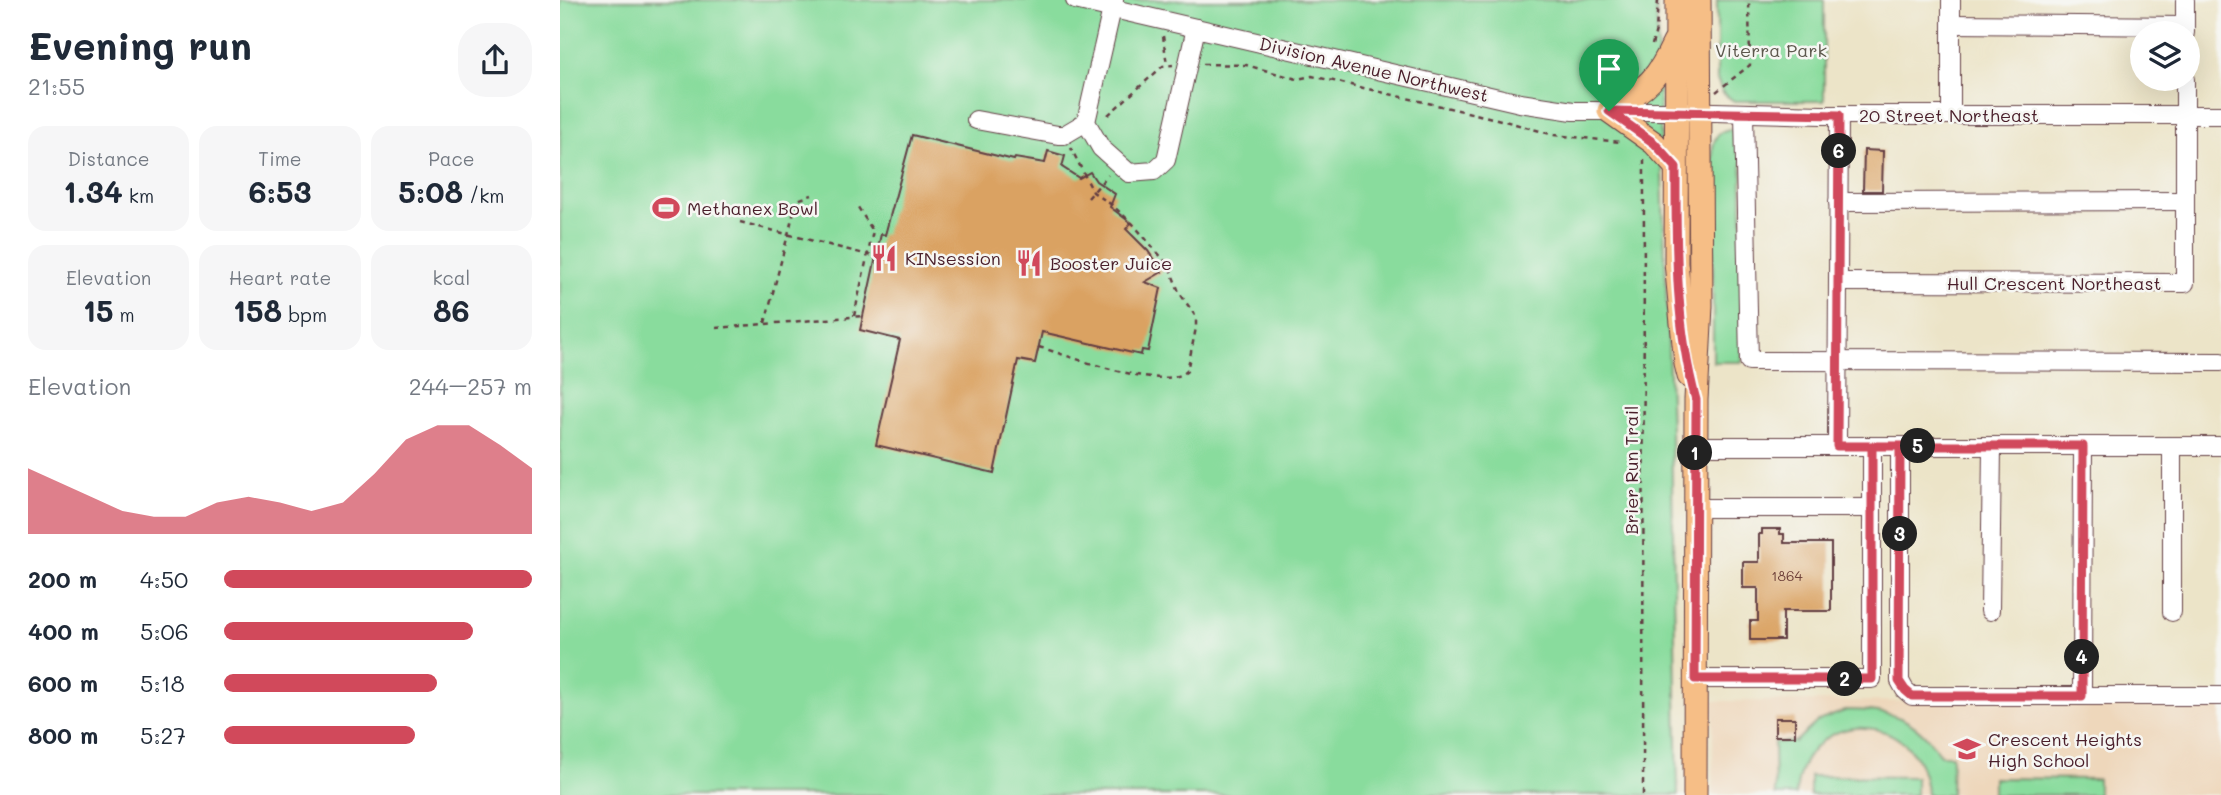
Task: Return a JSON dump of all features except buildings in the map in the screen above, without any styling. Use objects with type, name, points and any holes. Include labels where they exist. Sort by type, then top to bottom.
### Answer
[{"type":"main road","points":[[1677,0],[1677,37],[1689,111],[1701,306],[1695,446],[1695,795]]},
{"type":"main road","points":[[1696,400],[1686,364],[1679,298],[1676,167],[1689,111],[1699,0]]},
{"type":"main road","points":[[1676,167],[1654,143],[1609,111],[1653,80],[1661,70],[1677,37]]},
{"type":"street","name":"Division Avenue Northwest","points":[[1075,0],[1113,4],[1196,28],[1520,103],[1573,111],[1689,111]]},
{"type":"street","points":[[1951,0],[1951,115]]},
{"type":"street","points":[[2185,0],[2185,21]]},
{"type":"street","points":[[1113,4],[1086,122],[1101,148],[1129,173],[1154,171],[1166,160],[1196,28]]},
{"type":"street","points":[[1951,24],[2130,28]]},
{"type":"street","name":"Hull Crescent Northeast","points":[[1838,282],[2185,284],[2185,91]]},
{"type":"street","name":"20 Street Northeast","points":[[1689,111],[1839,115],[2221,116]]},
{"type":"street","points":[[1744,113],[1749,361],[2221,362]]},
{"type":"street","points":[[1837,446],[1839,115]]},
{"type":"street","points":[[976,120],[1058,135],[1064,135],[1086,122]]},
{"type":"street","points":[[1838,202],[2185,201]]},
{"type":"street","points":[[1695,446],[2221,446]]},
{"type":"street","points":[[1695,679],[1872,679],[1872,446]]},
{"type":"street","points":[[1900,446],[1899,681],[1912,696],[2221,696]]},
{"type":"street","points":[[1990,611],[1992,446]]},
{"type":"street","points":[[2082,696],[2083,446]]},
{"type":"street","points":[[2172,446],[2172,612]]},
{"type":"street","points":[[1695,508],[1872,508]]},
{"type":"path","points":[[1649,54],[1656,30],[1658,0]]},
{"type":"path","points":[[1715,92],[1750,65],[1749,0]]},
{"type":"path","points":[[1163,36],[1167,65]]},
{"type":"path","points":[[1197,63],[1246,65],[1297,79],[1312,76],[1554,135],[1591,141],[1625,142]]},
{"type":"path","points":[[1108,115],[1167,65],[1178,65]]},
{"type":"path","points":[[1039,347],[1134,376],[1161,379],[1177,377],[1186,371],[1196,328],[1196,317],[1179,292],[1169,266],[1133,224],[1093,192],[1070,145]]},
{"type":"path","name":"Brier Run Trail","points":[[1643,795],[1646,152]]},
{"type":"path","points":[[1088,198],[1118,165]]},
{"type":"path","points":[[765,323],[797,200],[811,195]]},
{"type":"path","points":[[854,316],[873,231],[856,204]]},
{"type":"path","points":[[740,222],[876,257]]},
{"type":"path","points":[[716,328],[863,316]]},
{"type":"shaded area","name":"Crescent Heights High School","points":[[1713,701],[2221,702],[2221,795],[1713,795]]},
{"type":"green space","points":[[560,0],[1656,0],[1671,431],[1678,795],[560,795]]},
{"type":"green space","name":"Viterra Park","points":[[1717,0],[1824,0],[1824,101],[1734,101],[1723,93],[1717,80]]},
{"type":"green space","points":[[1730,129],[1742,129],[1742,362],[1713,362],[1713,147],[1718,135]]},
{"type":"green space","points":[[1847,710],[1876,712],[1901,718],[1921,732],[1940,755],[1952,755],[1951,795],[1927,795],[1920,766],[1906,745],[1885,732],[1862,728],[1839,732],[1818,745],[1803,766],[1796,795],[1775,795],[1774,742],[1795,742],[1818,721]]},
{"type":"green space","points":[[1810,776],[1916,777],[1916,795],[1810,795]]},
{"type":"green space","points":[[1993,778],[2098,779],[2098,795],[1993,795]]},
{"type":"place","name":"Methanex Bowl","points":[[666,208]]},
{"type":"place","name":"KINsession","points":[[884,258]]},
{"type":"place","name":"Booster Juice","points":[[1029,263]]},
{"type":"place","name":"Crescent Heights High School","points":[[1967,749]]},
{"type":"route","points":[[1609,111],[1654,143],[1676,167],[1676,262],[1679,298],[1686,364],[1696,400],[1695,679],[1872,679],[1872,446],[1900,446],[1899,681],[1905,690],[1912,696],[2082,696],[2083,446],[1992,446],[1900,446],[1872,446],[1837,446],[1839,115],[1609,111]]}]
